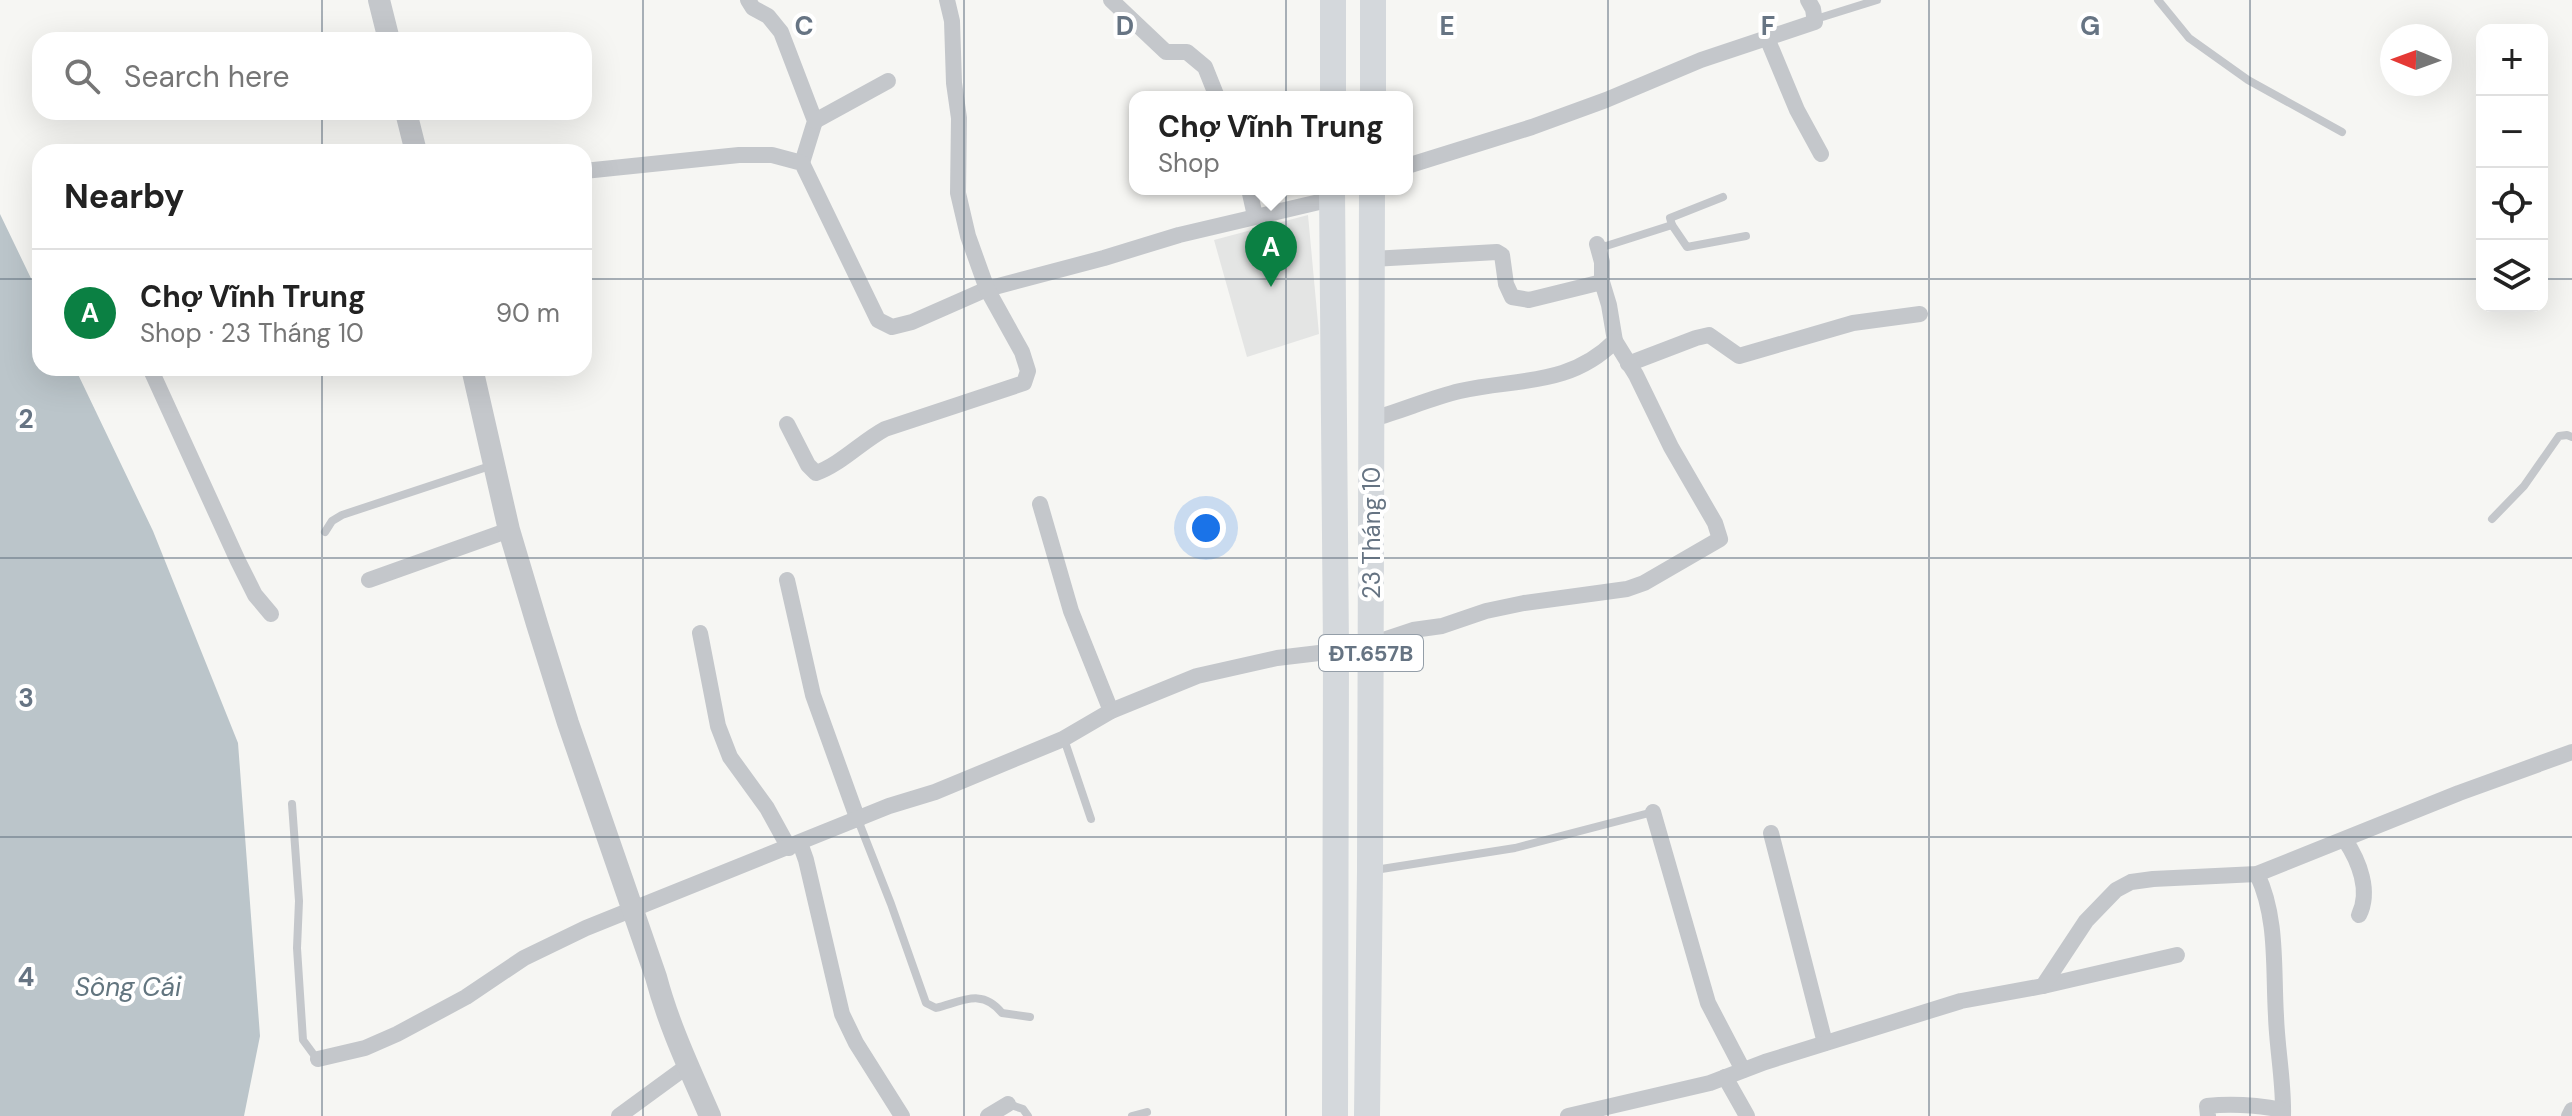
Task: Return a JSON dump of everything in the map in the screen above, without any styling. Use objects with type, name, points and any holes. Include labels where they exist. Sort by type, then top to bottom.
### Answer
[{"type":"main road","points":[[1333,0],[1333,91]]},
{"type":"main road","points":[[1373,0],[1373,91]]},
{"type":"main road","name":"23 Tháng 10","points":[[1332,195],[1336,651],[1335,1116]]},
{"type":"main road","name":"23 Tháng 10","points":[[1367,1116],[1372,195]]},
{"type":"main road","points":[[1336,651],[1371,644]]},
{"type":"street","points":[[379,0],[387,32]]},
{"type":"street","points":[[748,0],[753,8],[768,16],[781,32],[815,121],[802,163],[878,320],[892,327],[912,322],[987,289],[1328,195]]},
{"type":"street","points":[[787,424],[808,465],[816,473],[885,429],[1024,383],[1028,371],[1022,352],[987,289],[968,236],[958,193],[959,118],[954,83],[952,21],[947,0]]},
{"type":"street","points":[[1111,0],[1166,52],[1187,52],[1205,67],[1215,91]]},
{"type":"street","points":[[1413,164],[1594,105],[1701,60],[1815,22],[1808,0]]},
{"type":"street","points":[[1767,38],[1797,110],[1821,154]]},
{"type":"street","points":[[815,121],[888,81]]},
{"type":"street","points":[[408,120],[414,144]]},
{"type":"street","points":[[592,170],[739,155],[772,155],[802,163]]},
{"type":"street","points":[[1250,195],[1255,216]]},
{"type":"street","points":[[1371,644],[1486,611],[1627,589],[1644,583],[1720,539],[1715,523],[1615,341],[1597,244]]},
{"type":"street","points":[[1372,259],[1497,252],[1502,255],[1506,284],[1512,297],[1529,300],[1602,282]]},
{"type":"street","points":[[1628,364],[1709,335],[1739,356],[1853,323],[1920,314]]},
{"type":"street","points":[[1372,419],[1444,395],[1546,379],[1567,372],[1615,341]]},
{"type":"street","points":[[154,376],[238,561],[255,595],[271,614]]},
{"type":"street","points":[[474,376],[509,530],[568,723],[686,1067],[710,1116]]},
{"type":"street","points":[[1040,504],[1071,611],[1111,711]]},
{"type":"street","points":[[369,580],[509,530]]},
{"type":"street","points":[[787,580],[813,695],[858,820]]},
{"type":"street","points":[[700,633],[718,726],[730,757],[806,860],[842,1014],[856,1043],[902,1116]]},
{"type":"street","points":[[318,1059],[365,1048],[397,1034],[466,997],[524,958],[632,908],[889,806],[935,792],[1063,739],[1111,711],[1197,676],[1277,658],[1336,651]]},
{"type":"street","points":[[2043,986],[2086,921],[2116,890],[2131,882],[2257,874],[2459,793],[2568,756]]},
{"type":"street","points":[[1653,812],[1708,1003],[1743,1070]]},
{"type":"street","points":[[1771,833],[1825,1043]]},
{"type":"street","points":[[2345,840],[2355,854],[2362,877],[2363,906],[2359,915]]},
{"type":"street","points":[[2208,1116],[2207,1106],[2227,1104],[2259,1105],[2283,1113],[2275,1014],[2276,968],[2267,895],[2257,874]]},
{"type":"street","points":[[1568,1116],[1653,1098],[1725,1077],[1961,1001],[2043,986],[2177,955]]},
{"type":"street","points":[[619,1116],[686,1067]]},
{"type":"street","points":[[1725,1077],[1747,1116]]},
{"type":"street","points":[[988,1116],[1008,1104]]},
{"type":"street","points":[[2569,1116],[2572,1110]]},
{"type":"lane","points":[[1816,19],[1877,0]]},
{"type":"lane","points":[[2158,0],[2189,38],[2248,80],[2342,132]]},
{"type":"lane","points":[[1723,197],[1670,218],[1672,225],[1687,247],[1746,236]]},
{"type":"lane","points":[[1597,244],[1606,246],[1672,225]]},
{"type":"lane","points":[[2492,519],[2524,486],[2559,436],[2572,437]]},
{"type":"lane","points":[[325,532],[332,521],[342,515],[494,464]]},
{"type":"lane","points":[[1063,739],[1091,819]]},
{"type":"lane","points":[[292,804],[299,901],[297,948],[303,1040],[318,1059]]},
{"type":"lane","points":[[1370,871],[1515,848],[1653,812]]},
{"type":"lane","points":[[858,820],[926,1003],[936,1008],[980,997],[994,1002],[1002,1013],[1030,1017]]},
{"type":"lane","points":[[1008,1104],[1023,1109],[1028,1116]]},
{"type":"lane","points":[[1132,1116],[1147,1112]]},
{"type":"shaded area","points":[[1308,215],[1319,334],[1247,357],[1214,240]]},
{"type":"water","name":"Sông Cái","points":[[0,214],[32,280],[32,376],[79,376],[153,531],[238,743],[260,1036],[244,1116],[0,1116]]},
{"type":"place","name":"Chợ Vĩnh Trung","points":[[1271,287]]}]
